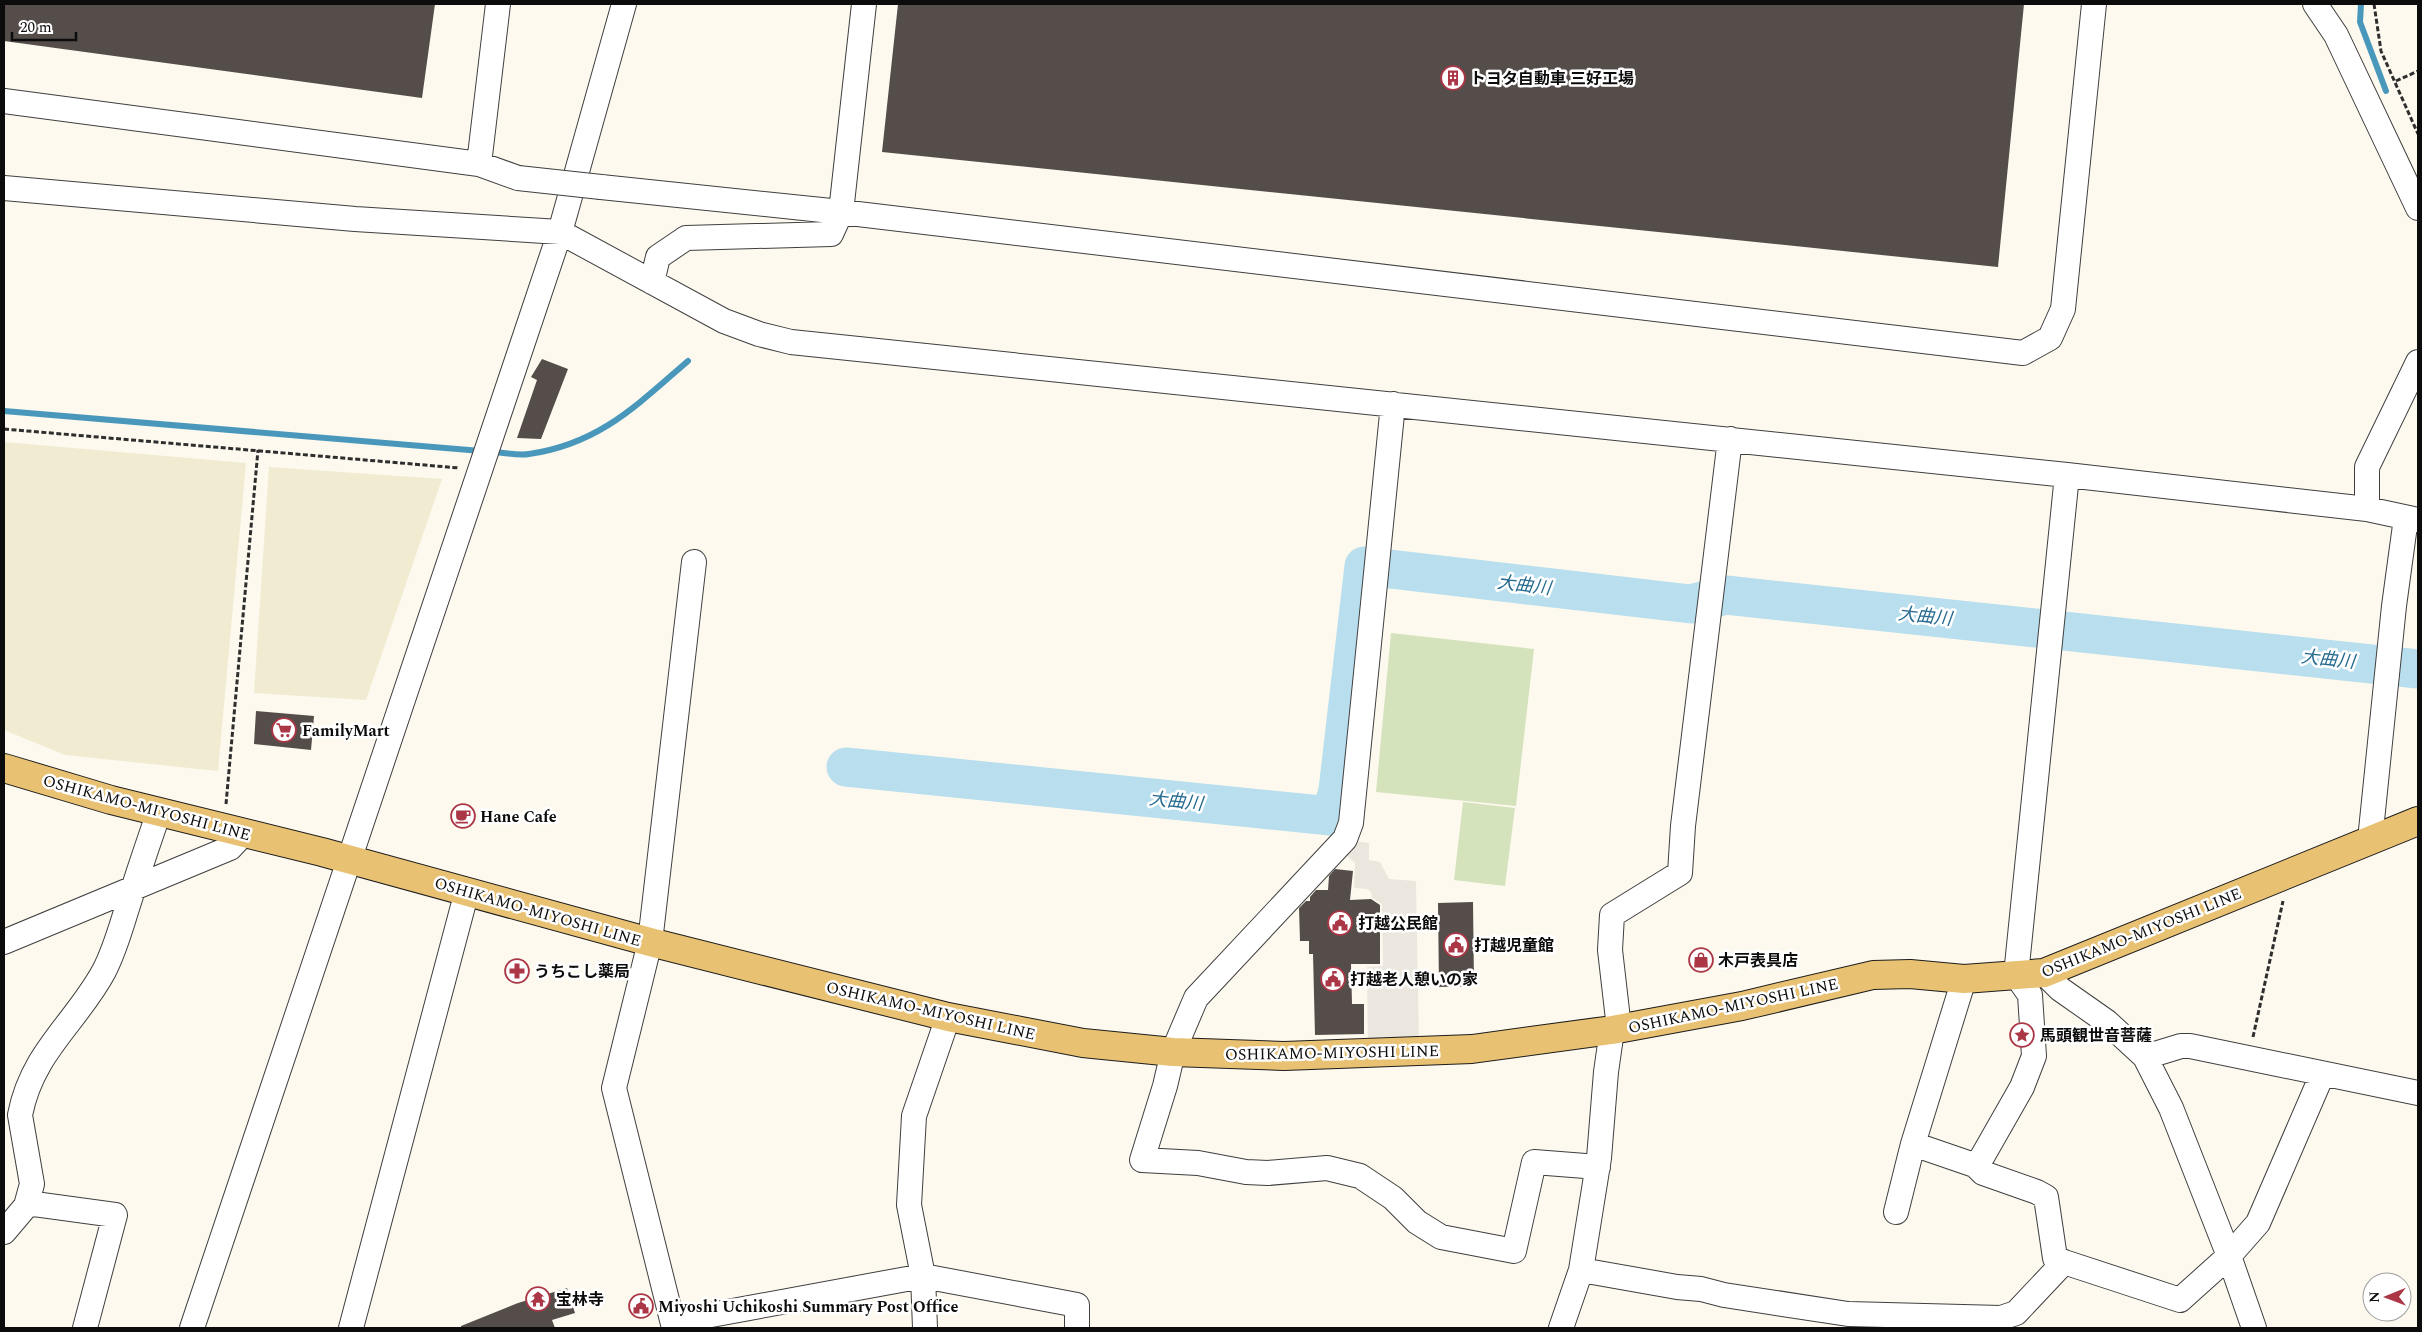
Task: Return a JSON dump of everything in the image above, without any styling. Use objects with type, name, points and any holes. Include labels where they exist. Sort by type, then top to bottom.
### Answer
[{"type":"main road","name":"OSHIKAMO-MIYOSHI LINE","points":[[4,768],[158,812],[350,860],[650,942],[948,1017],[1083,1043],[1173,1052],[1284,1056],[1472,1049],[1616,1029],[1742,1006],[1873,975],[1910,974],[1964,979],[2044,973],[2418,822]]},
{"type":"street","points":[[479,164],[498,4]]},
{"type":"street","points":[[192,1328],[560,232],[624,4]]},
{"type":"street","points":[[652,282],[658,257],[686,238],[831,234],[841,212],[864,4]]},
{"type":"street","points":[[4,101],[479,164],[518,178],[841,212],[2023,353],[2050,338],[2063,309],[2094,4]]},
{"type":"street","points":[[2315,4],[2336,35],[2418,208]]},
{"type":"street","points":[[4,188],[355,220],[560,232],[724,321],[759,334],[791,342],[2067,474],[2367,509],[2412,519],[2394,606],[2370,840]]},
{"type":"street","points":[[2367,509],[2367,467],[2417,365]]},
{"type":"street","points":[[1393,404],[1351,823],[1345,839],[1196,998],[1173,1052],[1166,1086],[1142,1160],[1198,1163],[1261,1173],[1327,1168],[1360,1176],[1393,1198],[1417,1222],[1441,1237],[1514,1251],[1534,1162],[1598,1167]]},
{"type":"street","points":[[1561,1328],[1581,1270],[1598,1167],[1606,1072],[1616,1029],[1610,950],[1612,915],[1680,873],[1683,826],[1730,439]]},
{"type":"street","points":[[1976,1166],[2022,1088],[2034,1056],[2030,995],[2016,975],[2067,474]]},
{"type":"street","points":[[694,562],[650,942],[614,1088],[673,1325],[923,1276],[1077,1305],[1077,1328]]},
{"type":"street","points":[[4,1232],[27,1203],[32,1184],[20,1115],[22,1103],[46,1050],[96,984],[105,969],[158,812]]},
{"type":"street","points":[[4,942],[230,848],[234,830]]},
{"type":"street","points":[[351,1328],[467,891]]},
{"type":"street","points":[[2044,973],[2060,989],[2107,1022],[2145,1057],[2170,1108],[2229,1256],[2254,1328]]},
{"type":"street","points":[[1896,1212],[1913,1144],[1964,979]]},
{"type":"street","points":[[925,1328],[923,1276],[909,1205],[914,1116],[948,1017]]},
{"type":"street","points":[[2145,1057],[2181,1046],[2190,1046],[2248,1057],[2322,1075],[2418,1093]]},
{"type":"street","points":[[1913,1144],[1976,1166],[1983,1173],[2046,1197],[2055,1258],[2180,1300],[2229,1256],[2258,1223],[2322,1075]]},
{"type":"street","points":[[27,1203],[115,1215],[85,1328]]},
{"type":"street","points":[[1581,1270],[1848,1314],[2001,1318],[2016,1313],[2064,1262]]},
{"type":"path","points":[[2374,4],[2381,51],[2418,134]]},
{"type":"path","points":[[2396,81],[2418,71]]},
{"type":"path","points":[[4,429],[480,470]]},
{"type":"path","points":[[234,830],[258,450]]},
{"type":"path","points":[[2248,1057],[2284,898],[2276,878]]},
{"type":"shaded area","points":[[4,442],[246,463],[218,771],[65,755],[4,730]]},
{"type":"shaded area","points":[[269,467],[442,479],[366,700],[254,693]]},
{"type":"shaded area","points":[[1355,841],[1369,843],[1369,860],[1380,862],[1389,879],[1416,881],[1419,1045],[1368,1047],[1367,967],[1383,966],[1382,904],[1372,898],[1371,892],[1367,889],[1354,888],[1355,863],[1344,853]]},
{"type":"green space","points":[[1391,633],[1534,649],[1516,806],[1376,792]]},
{"type":"green space","points":[[1463,802],[1515,808],[1505,886],[1454,880]]},
{"type":"building","points":[[4,4],[435,4],[422,98],[4,41]]},
{"type":"building","name":"トヨタ自動車 三好工場","points":[[898,4],[2024,4],[1998,267],[882,152]]},
{"type":"building","points":[[542,359],[568,369],[541,439],[517,438],[537,380],[531,377]]},
{"type":"building","name":"FamilyMart","points":[[256,711],[314,716],[311,750],[254,744]]},
{"type":"building","points":[[1335,869],[1353,871],[1350,900],[1371,899],[1380,905],[1380,964],[1351,964],[1352,1004],[1364,1004],[1364,1034],[1315,1035],[1313,954],[1309,954],[1309,941],[1300,941],[1299,908],[1306,901],[1310,901],[1310,897],[1316,890],[1328,890],[1329,876]]},
{"type":"building","name":"打越児童館","points":[[1473,902],[1474,986],[1439,987],[1438,903]]},
{"type":"building","points":[[567,1288],[575,1313],[552,1320],[555,1328],[461,1328],[461,1326],[518,1303]]},
{"type":"waterway","points":[[2361,4],[2360,22],[2386,91]]},
{"type":"waterway","points":[[491,452],[529,454],[554,449],[597,432],[634,407],[688,361]]},
{"type":"waterway","points":[[4,411],[481,451]]},
{"type":"waterway","name":"大曲川","points":[[846,767],[1331,816],[1338,790],[1364,566],[1691,604],[1726,595],[2418,669]]},
{"type":"place","name":"トヨタ自動車 三好工場","points":[[1453,78]]},
{"type":"place","name":"FamilyMart","points":[[284,730]]},
{"type":"place","name":"Hane Cafe","points":[[463,816]]},
{"type":"place","name":"打越公民館","points":[[1340,923]]},
{"type":"place","name":"打越児童館","points":[[1456,945]]},
{"type":"place","name":"木戸表具店","points":[[1701,960]]},
{"type":"place","name":"うちこし薬局","points":[[517,971]]},
{"type":"place","name":"打越老人憩いの家","points":[[1333,979]]},
{"type":"place","name":"馬頭観世音菩薩","points":[[2022,1035]]},
{"type":"place","name":"宝林寺","points":[[538,1299]]},
{"type":"place","name":"Miyoshi Uchikoshi Summary Post Office","points":[[641,1306]]}]
